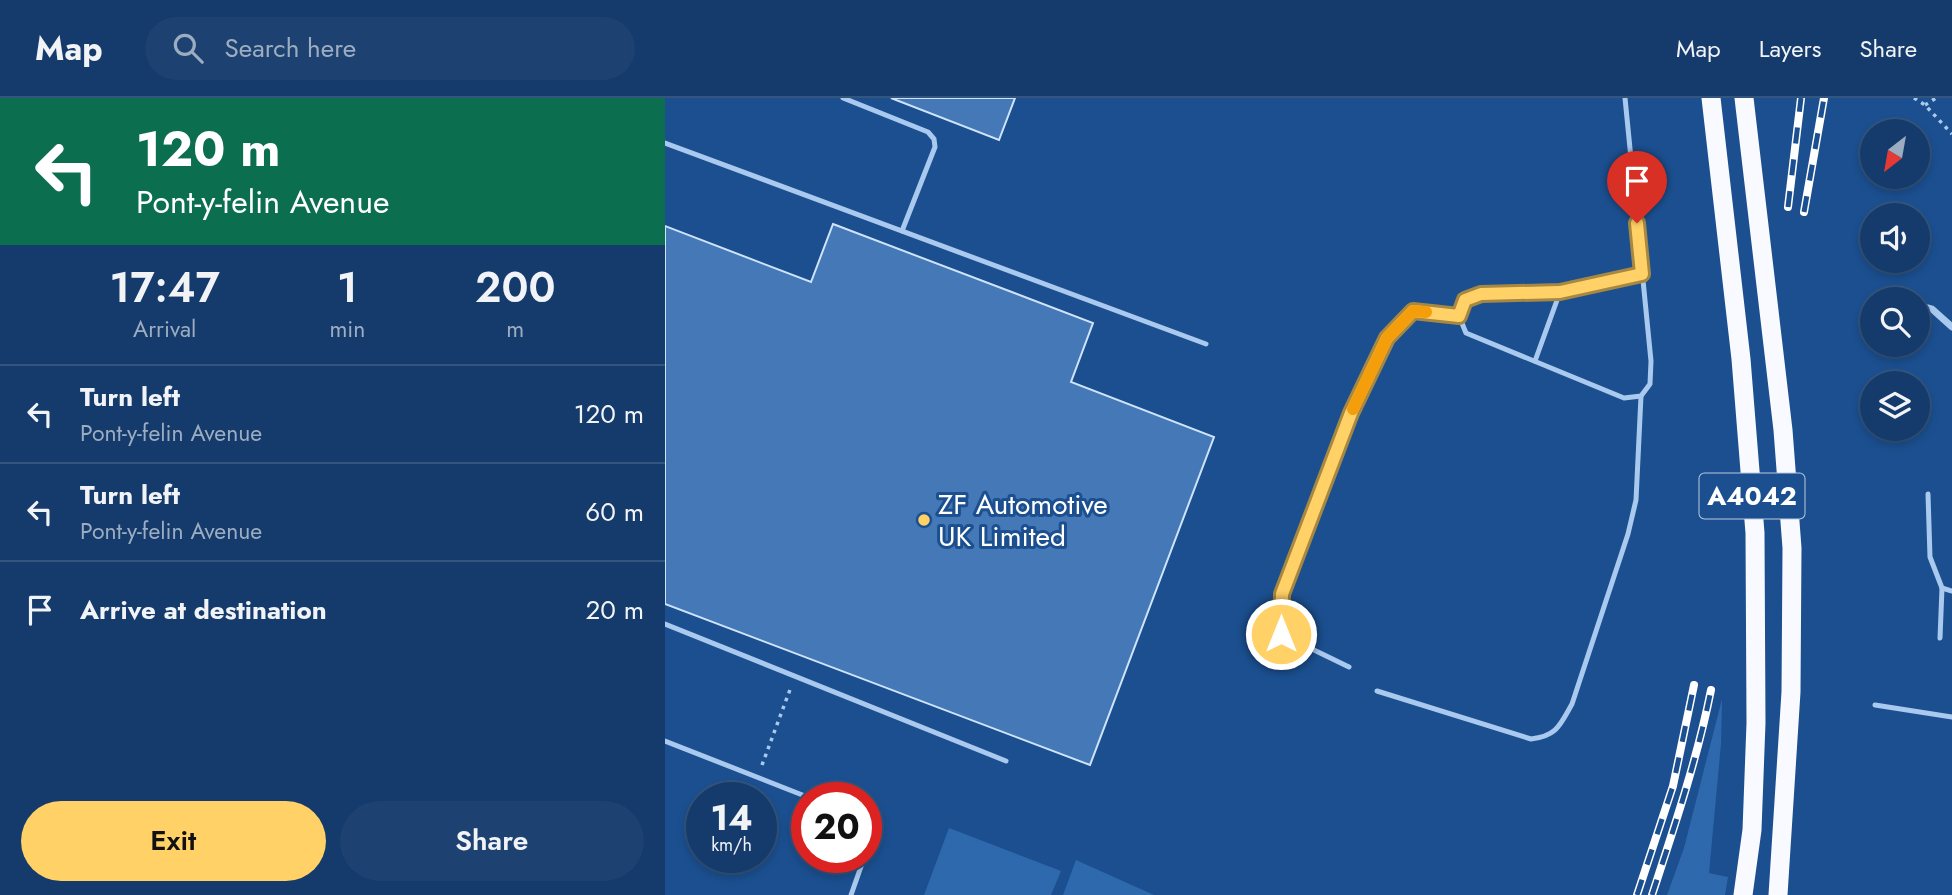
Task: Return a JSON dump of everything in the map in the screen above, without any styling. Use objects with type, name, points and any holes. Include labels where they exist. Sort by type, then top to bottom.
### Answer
[{"type":"highway","name":"A4042","points":[[1711,98],[1741,359],[1755,533],[1756,723],[1752,830],[1743,895]]},
{"type":"highway","name":"A4042","points":[[1744,98],[1783,430],[1792,548],[1791,692],[1778,895]]},
{"type":"street","points":[[1930,308],[1952,327]]},
{"type":"lane","points":[[843,98],[928,132],[934,138],[935,147],[902,231]]},
{"type":"lane","points":[[1377,691],[1531,738],[1546,737],[1559,727],[1572,704],[1628,534],[1636,500],[1641,396],[1650,384],[1651,361],[1625,98]]},
{"type":"lane","points":[[665,143],[1206,344]]},
{"type":"lane","points":[[1641,396],[1624,398],[1466,334],[1459,316],[1465,300],[1481,294],[1560,292],[1642,274]]},
{"type":"lane","points":[[1535,361],[1560,292]]},
{"type":"lane","points":[[1349,667],[1281,634],[1282,594],[1351,413],[1387,338],[1413,311],[1459,316]]},
{"type":"lane","points":[[1928,494],[1930,557],[1942,588],[1940,638]]},
{"type":"lane","points":[[1942,588],[1952,591]]},
{"type":"lane","points":[[665,624],[1006,761]]},
{"type":"lane","points":[[1875,705],[1952,717]]},
{"type":"lane","points":[[665,741],[791,790]]},
{"type":"lane","points":[[851,895],[859,873]]},
{"type":"path","points":[[1914,98],[1925,105],[1952,134]]},
{"type":"path","points":[[1925,105],[1936,98]]},
{"type":"path","points":[[757,777],[795,676]]},
{"type":"shaded area","points":[[1722,699],[1721,744],[1709,873],[1728,877],[1725,895],[1667,895],[1684,848]]},
{"type":"shaded area","points":[[949,828],[1061,871],[1051,895],[924,895]]},
{"type":"shaded area","points":[[1076,860],[1154,895],[1063,895]]},
{"type":"building","points":[[891,98],[1015,98],[999,140]]},
{"type":"building","name":"ZF Automotive UK Limited","points":[[833,224],[1093,323],[1071,382],[1214,437],[1090,765],[665,604],[665,226],[811,282]]},
{"type":"railway","points":[[1788,207],[1801,98]]},
{"type":"railway","points":[[1804,212],[1824,98]]},
{"type":"railway","points":[[1637,895],[1673,786],[1694,685]]},
{"type":"railway","points":[[1652,895],[1692,768],[1711,690]]},
{"type":"slow traffic","points":[[1353,409],[1387,338],[1413,311],[1426,312]]},
{"type":"place","name":"ZF Automotive UK Limited","points":[[924,520]]},
{"type":"route","points":[[1281,634],[1282,594],[1351,413],[1387,338],[1413,311],[1459,316],[1465,300],[1481,294],[1560,292],[1642,274],[1637,223]]}]
